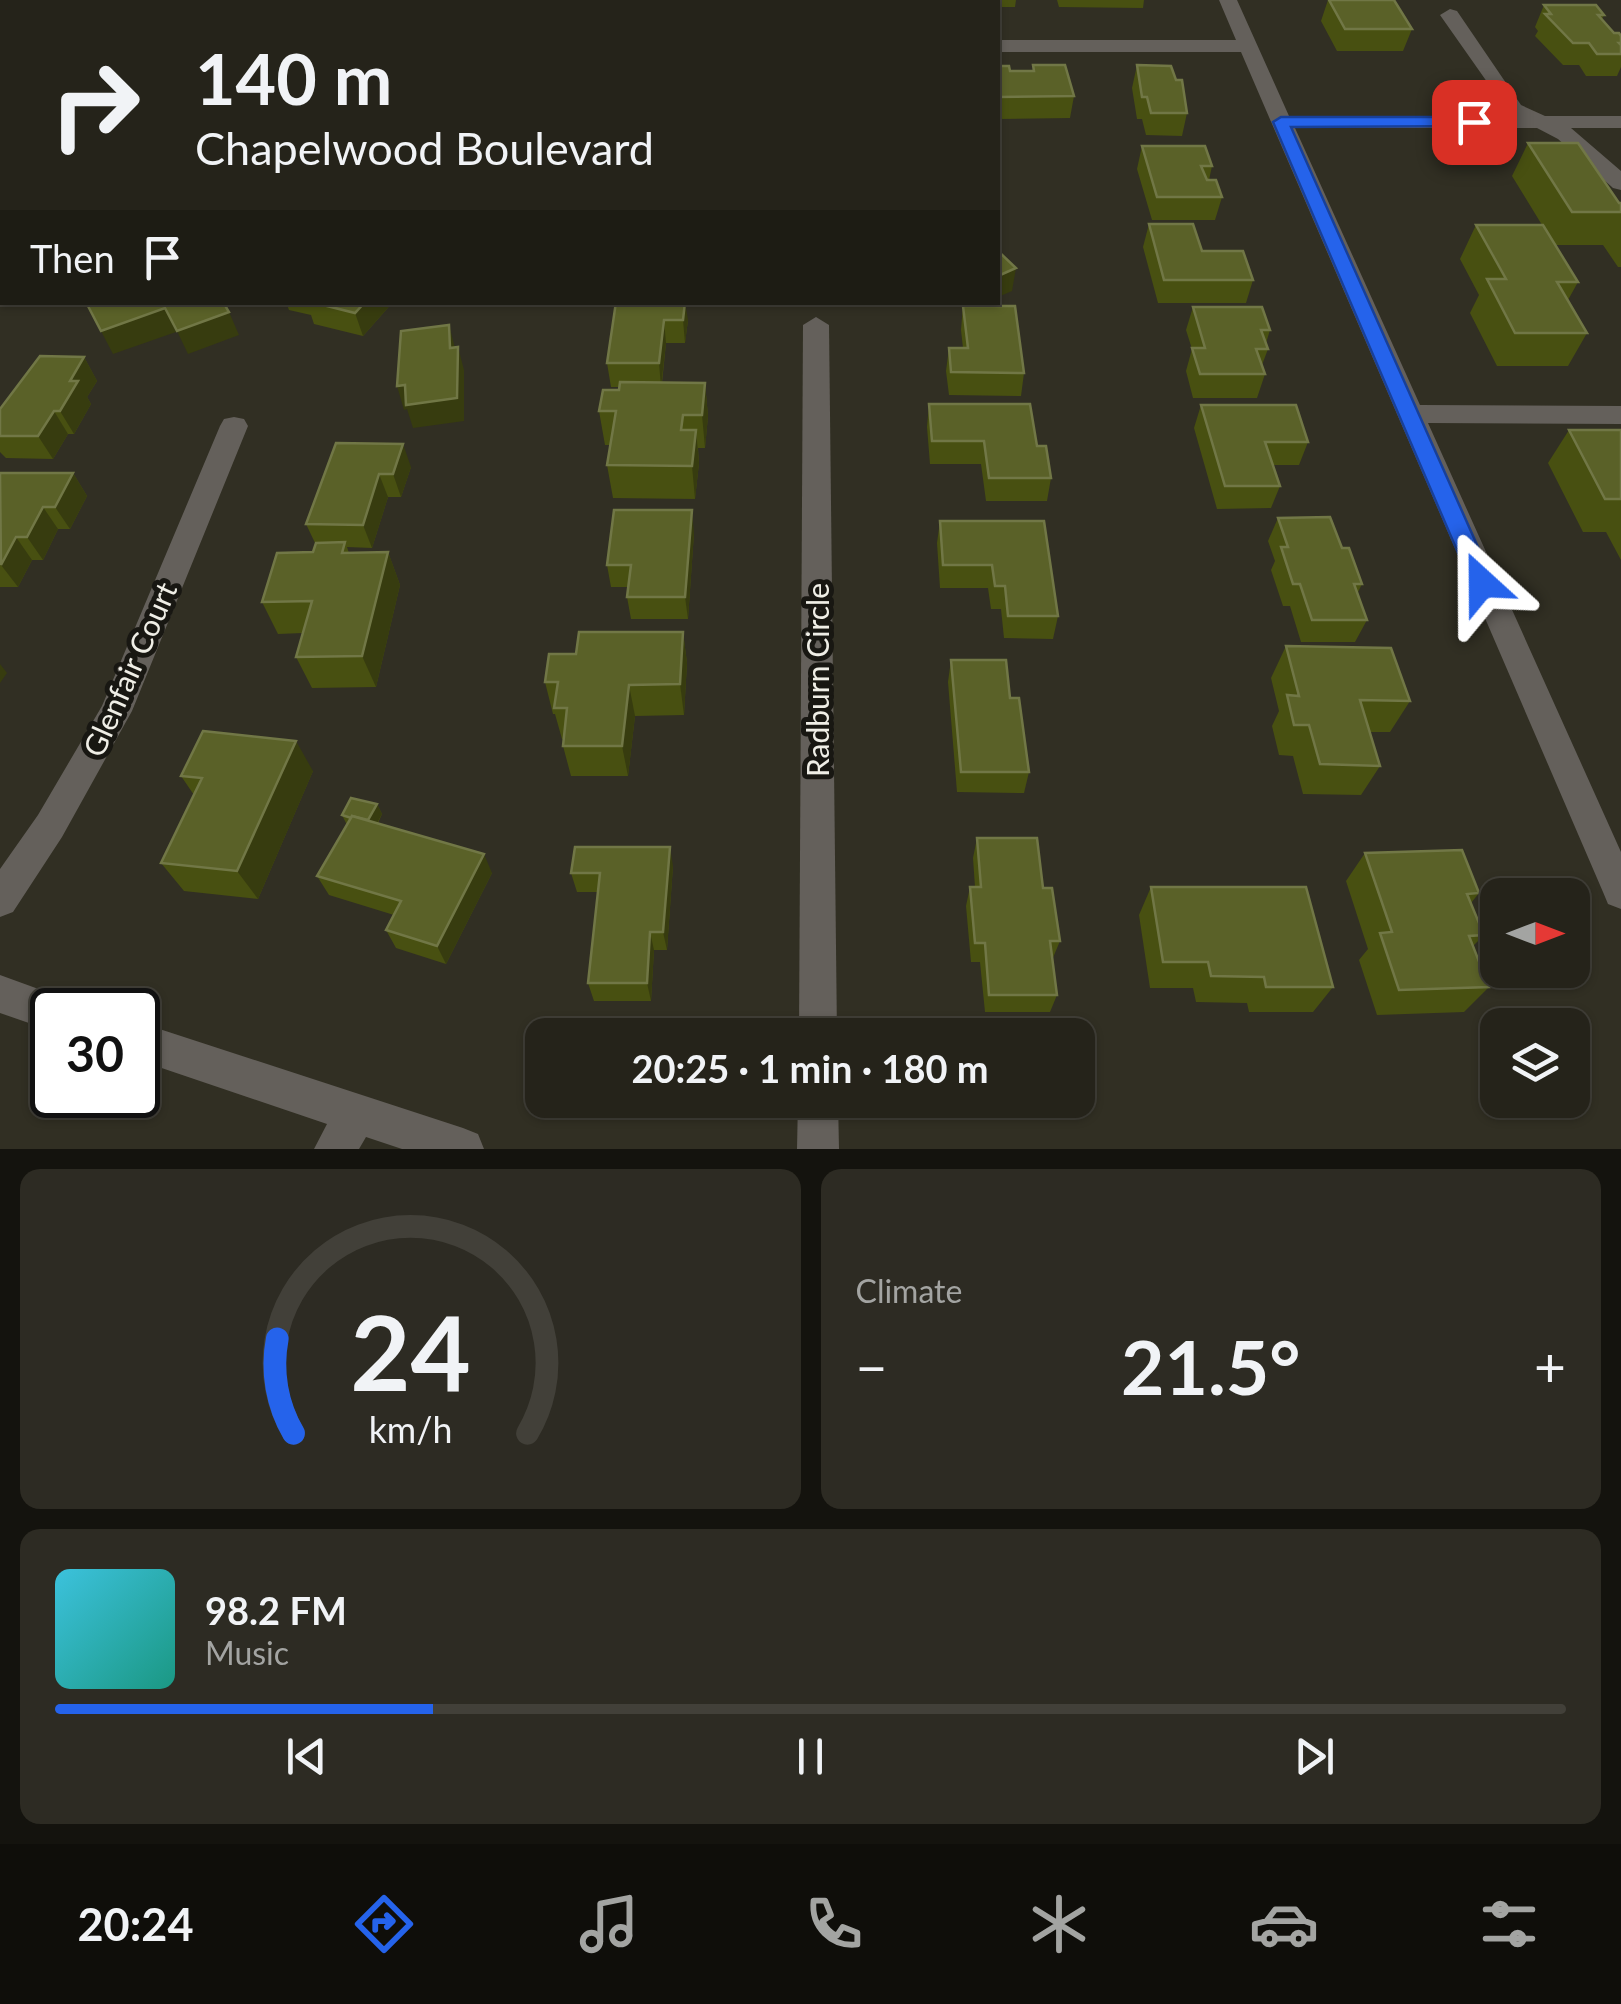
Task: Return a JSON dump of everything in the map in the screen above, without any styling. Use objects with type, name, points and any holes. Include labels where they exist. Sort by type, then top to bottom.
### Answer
[{"type":"street","points":[[1228,0],[1408,414],[1616,871]]},
{"type":"street","points":[[1450,15],[1502,98],[1522,114],[1566,134],[1621,183]]},
{"type":"street","points":[[1000,46],[1247,46]]},
{"type":"street","points":[[1281,122],[1621,122]]},
{"type":"street","name":"Radburn Circle","points":[[816,325],[818,1018]]},
{"type":"street","points":[[1408,414],[1621,415]]},
{"type":"street","name":"Glenfair Court","points":[[0,900],[60,810],[116,711],[234,426]]},
{"type":"street","points":[[0,994],[30,1004]]},
{"type":"street","points":[[160,1048],[463,1149]]},
{"type":"street","points":[[335,1149],[357,1114]]},
{"type":"street","points":[[818,1118],[818,1149]]},
{"type":"building","points":[[1329,0],[1394,0],[1412,29],[1345,29]]},
{"type":"building","points":[[1544,5],[1596,5],[1604,15],[1598,15],[1621,36],[1621,54],[1597,54],[1589,43],[1573,43],[1545,14],[1551,14]]},
{"type":"building","points":[[1033,65],[1065,65],[1074,96],[1000,97],[1000,66],[1009,66],[1010,71],[1034,71]]},
{"type":"building","points":[[1137,65],[1171,66],[1176,80],[1182,80],[1187,113],[1151,113],[1147,97],[1142,97]]},
{"type":"building","points":[[1528,143],[1578,143],[1621,203],[1621,212],[1572,212]]},
{"type":"building","points":[[1142,146],[1205,146],[1212,166],[1201,166],[1207,180],[1216,180],[1222,197],[1157,197]]},
{"type":"building","points":[[1149,224],[1193,224],[1202,251],[1243,251],[1253,280],[1164,280]]},
{"type":"building","points":[[1476,225],[1543,225],[1578,282],[1557,282],[1587,333],[1515,333],[1487,279],[1506,279]]},
{"type":"building","points":[[1000,253],[1016,268],[1000,275]]},
{"type":"building","points":[[225,305],[229,312],[177,331],[165,308],[101,331],[88,306]]},
{"type":"building","points":[[323,305],[362,305],[355,313]]},
{"type":"building","points":[[616,305],[685,305],[683,320],[664,320],[659,363],[607,363]]},
{"type":"building","points":[[963,306],[1015,306],[1024,373],[951,372],[949,348],[968,348]]},
{"type":"building","points":[[1193,307],[1262,307],[1270,330],[1261,330],[1268,349],[1256,349],[1265,374],[1200,374],[1192,348],[1205,348]]},
{"type":"building","points":[[449,325],[450,348],[458,347],[457,398],[406,405],[405,385],[397,386],[401,331]]},
{"type":"building","points":[[40,356],[84,357],[70,381],[78,381],[60,411],[54,411],[38,436],[0,436],[0,409]]},
{"type":"building","points":[[620,382],[705,383],[702,415],[683,415],[681,430],[696,430],[692,466],[607,465],[616,411],[599,411],[603,390],[619,390]]},
{"type":"building","points":[[929,404],[1030,404],[1037,446],[1046,446],[1051,478],[989,478],[984,441],[932,441]]},
{"type":"building","points":[[1201,405],[1296,405],[1308,442],[1265,442],[1280,486],[1225,486]]},
{"type":"building","points":[[1569,430],[1621,430],[1621,499],[1605,499]]},
{"type":"building","points":[[336,443],[403,444],[393,474],[379,474],[363,525],[306,524]]},
{"type":"building","points":[[0,473],[73,473],[55,507],[43,507],[27,537],[16,537],[1,565]]},
{"type":"building","points":[[614,510],[692,510],[685,597],[627,597],[631,565],[607,565]]},
{"type":"building","points":[[1330,517],[1342,548],[1349,548],[1362,584],[1354,584],[1367,620],[1312,620],[1300,584],[1293,584],[1281,547],[1288,547],[1278,518]]},
{"type":"building","points":[[940,521],[1044,521],[1058,616],[1008,616],[1005,586],[995,586],[992,565],[943,565]]},
{"type":"building","points":[[345,542],[342,553],[388,552],[362,656],[296,657],[312,601],[262,602],[277,553],[313,552],[316,543]]},
{"type":"building","points":[[579,632],[683,632],[680,684],[629,685],[622,746],[563,746],[567,708],[554,708],[558,682],[545,682],[549,654],[576,654]]},
{"type":"building","points":[[1286,646],[1391,648],[1410,701],[1360,700],[1380,766],[1320,764],[1309,725],[1294,725],[1287,695],[1299,696]]},
{"type":"building","points":[[951,660],[1006,660],[1010,698],[1019,698],[1029,772],[961,772]]},
{"type":"building","points":[[203,731],[296,741],[237,871],[161,863],[202,778],[181,776]]},
{"type":"building","points":[[351,798],[377,804],[368,820],[342,815]]},
{"type":"building","points":[[352,816],[484,854],[437,946],[386,930],[401,901],[317,876]]},
{"type":"building","points":[[977,838],[1037,838],[1043,888],[1052,888],[1060,941],[1050,941],[1057,995],[989,995],[985,943],[975,943],[970,887],[981,887]]},
{"type":"building","points":[[575,847],[670,847],[663,932],[650,932],[647,983],[588,983],[600,873],[571,873]]},
{"type":"building","points":[[1462,850],[1479,893],[1467,894],[1480,925],[1480,935],[1469,936],[1480,964],[1480,987],[1399,990],[1380,933],[1392,932],[1365,853]]},
{"type":"building","points":[[1151,887],[1306,887],[1333,987],[1266,987],[1264,977],[1211,976],[1208,962],[1163,962]]},
{"type":"route","points":[[1474,122],[1281,122],[1482,583]]}]
